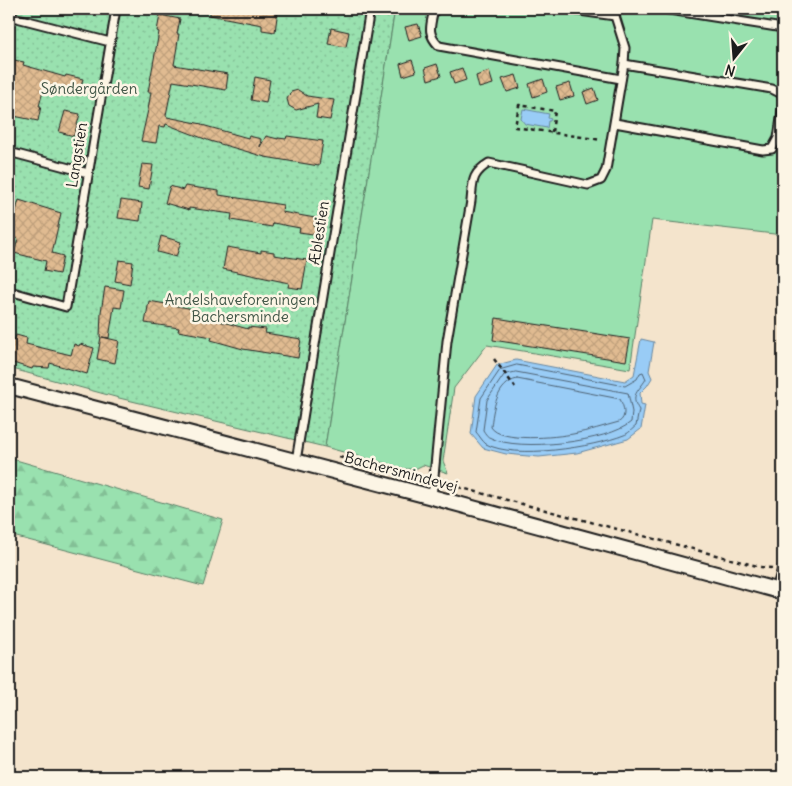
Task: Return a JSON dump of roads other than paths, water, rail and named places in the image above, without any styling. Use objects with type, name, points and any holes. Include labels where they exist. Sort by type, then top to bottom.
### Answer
[{"type":"street","name":"Bachersmindevej","points":[[9,386],[780,591]]},
{"type":"lane","name":"Langstien","points":[[9,292],[66,307],[116,9]]},
{"type":"lane","name":"Æblestien","points":[[296,461],[370,9]]},
{"type":"lane","points":[[434,9],[430,30],[432,39],[439,46],[621,79]]},
{"type":"lane","points":[[432,497],[448,341],[473,181],[479,169],[489,163],[588,185],[601,180],[606,170],[625,48],[615,13],[565,9]]},
{"type":"lane","points":[[663,9],[783,28]]},
{"type":"lane","points":[[9,16],[110,42]]},
{"type":"lane","points":[[624,64],[772,89],[783,97]]},
{"type":"lane","points":[[614,123],[762,150],[772,149],[778,138],[783,105]]},
{"type":"lane","points":[[9,152],[88,173]]},
{"type":"lane","points":[[780,591],[783,565]]},
{"type":"water","points":[[523,109],[549,114],[548,118],[551,119],[548,121],[547,128],[525,124],[521,119]]},
{"type":"water","points":[[641,339],[654,342],[649,371],[652,378],[640,393],[641,404],[645,405],[641,429],[628,439],[577,453],[539,457],[506,454],[483,448],[471,434],[476,396],[497,365],[516,360],[625,381],[634,375]]},
{"type":"park label","name":"Søndergården","points":[[89,89]]},
{"type":"park label","name":"Andelshaveforeningen Bachersminde","points":[[240,308]]}]
